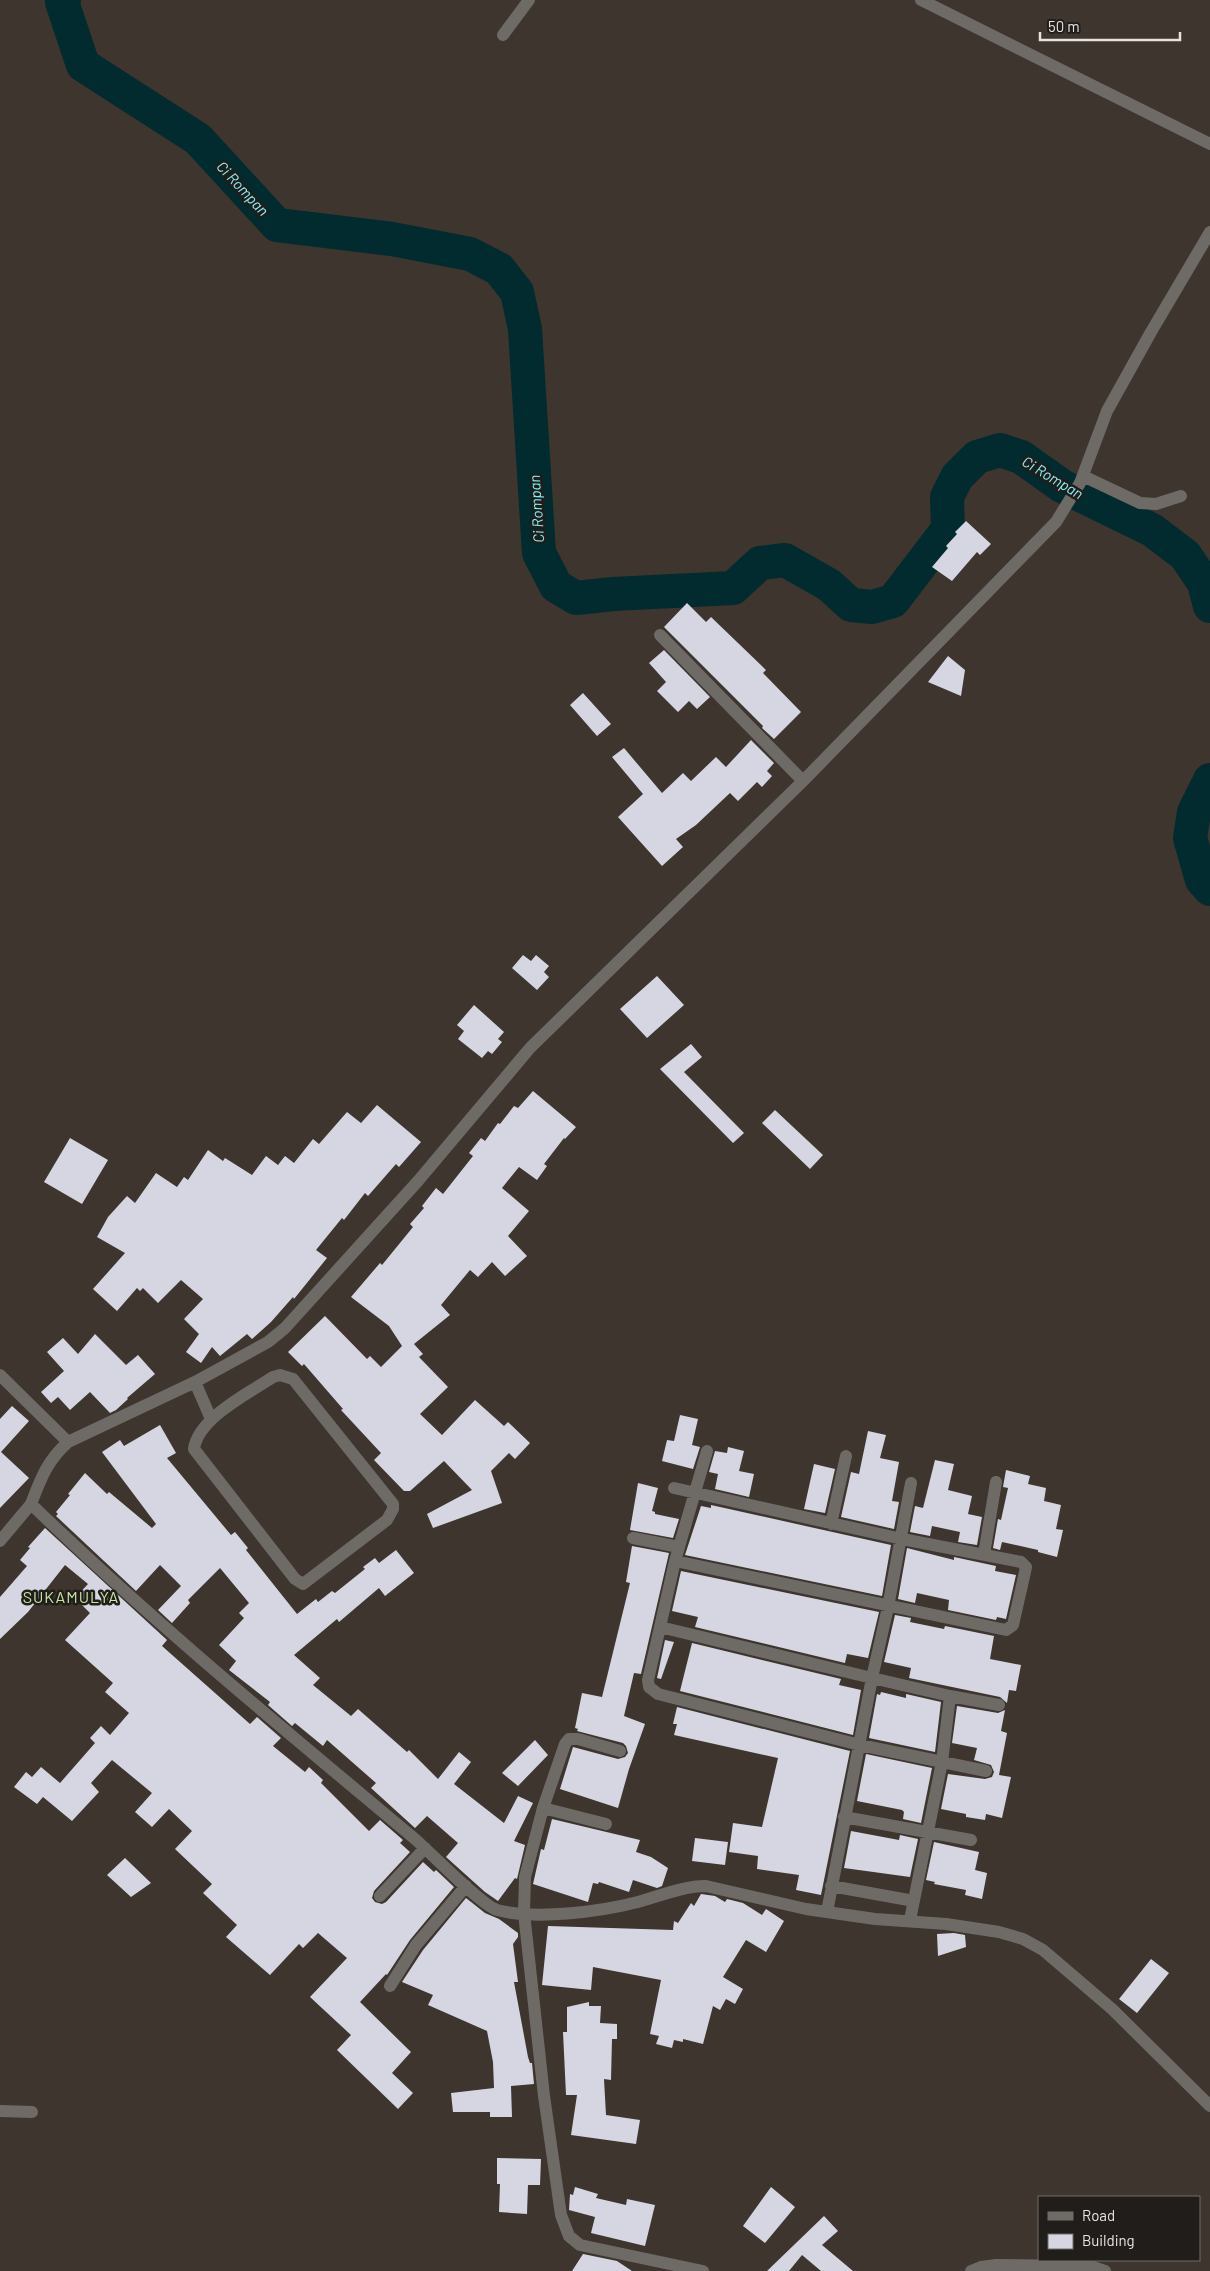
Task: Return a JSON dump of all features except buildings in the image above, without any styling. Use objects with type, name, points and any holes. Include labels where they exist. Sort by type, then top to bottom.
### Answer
[{"type":"street","points":[[503,35],[529,0]]},
{"type":"street","points":[[927,1],[1210,144]]},
{"type":"street","points":[[0,1541],[31,1504],[47,1464],[54,1454],[68,1442],[195,1382],[268,1342],[284,1328],[418,1181],[530,1048],[803,781],[1056,522],[1082,479],[1107,412],[1151,332],[1210,232]]},
{"type":"street","points":[[1082,479],[1140,503],[1156,504],[1181,496]]},
{"type":"street","points":[[660,635],[803,781]]},
{"type":"street","points":[[280,1374],[293,1379],[393,1504],[391,1515],[303,1584],[298,1582],[194,1449],[196,1439],[210,1419],[273,1377],[280,1374]]},
{"type":"street","points":[[0,1375],[68,1442]]},
{"type":"street","points":[[195,1382],[210,1419]]},
{"type":"street","points":[[708,1451],[675,1561],[648,1680],[649,1687],[653,1692],[860,1745],[986,1771]]},
{"type":"street","points":[[831,1524],[846,1456]]},
{"type":"street","points":[[984,1554],[996,1482]]},
{"type":"street","points":[[827,1912],[844,1817],[902,1539],[911,1483]]},
{"type":"street","points":[[674,1488],[831,1524],[1021,1562],[1026,1567],[1013,1625],[1006,1630],[888,1607],[675,1561]]},
{"type":"street","points":[[31,1504],[225,1680],[425,1848],[492,1908],[524,1913],[568,1914],[635,1903],[696,1886],[706,1886],[806,1909],[875,1919],[910,1920],[999,1932],[1032,1943],[1112,2009],[1210,2106]]},
{"type":"street","points":[[633,1538],[679,1547]]},
{"type":"street","points":[[660,1627],[950,1696],[999,1705]]},
{"type":"street","points":[[910,1920],[929,1834],[942,1762],[950,1696]]},
{"type":"street","points":[[620,1751],[578,1739],[569,1739],[565,1744],[543,1808],[525,1877],[524,1913],[544,2096],[560,2215],[569,2236],[580,2245],[701,2271]]},
{"type":"street","points":[[543,1808],[606,1824]]},
{"type":"street","points":[[844,1817],[929,1834],[971,1840]]},
{"type":"street","points":[[380,1896],[425,1848]]},
{"type":"street","points":[[390,1986],[416,1945],[466,1886]]},
{"type":"street","points":[[831,1886],[914,1901]]},
{"type":"street","points":[[0,2111],[32,2112]]},
{"type":"street","points":[[971,2271],[981,2267],[1090,2266],[1105,2271]]},
{"type":"waterway","name":"Ci Rompan","points":[[64,0],[62,2],[83,65],[198,139],[277,225],[392,239],[470,254],[499,269],[517,292],[525,329],[539,553],[556,586],[576,598],[613,594],[733,588],[760,563],[785,560],[829,585],[851,605],[872,607],[893,601],[948,529],[947,497],[957,477],[977,457],[1000,450],[1021,457],[1062,486],[1152,530],[1185,555],[1204,583],[1210,606]]},
{"type":"waterway","name":"Ci Rompan","points":[[1210,780],[1194,812],[1190,838],[1202,880],[1210,889]]},
{"type":"district","name":"SUKAMULYA","points":[[71,1596]]}]
